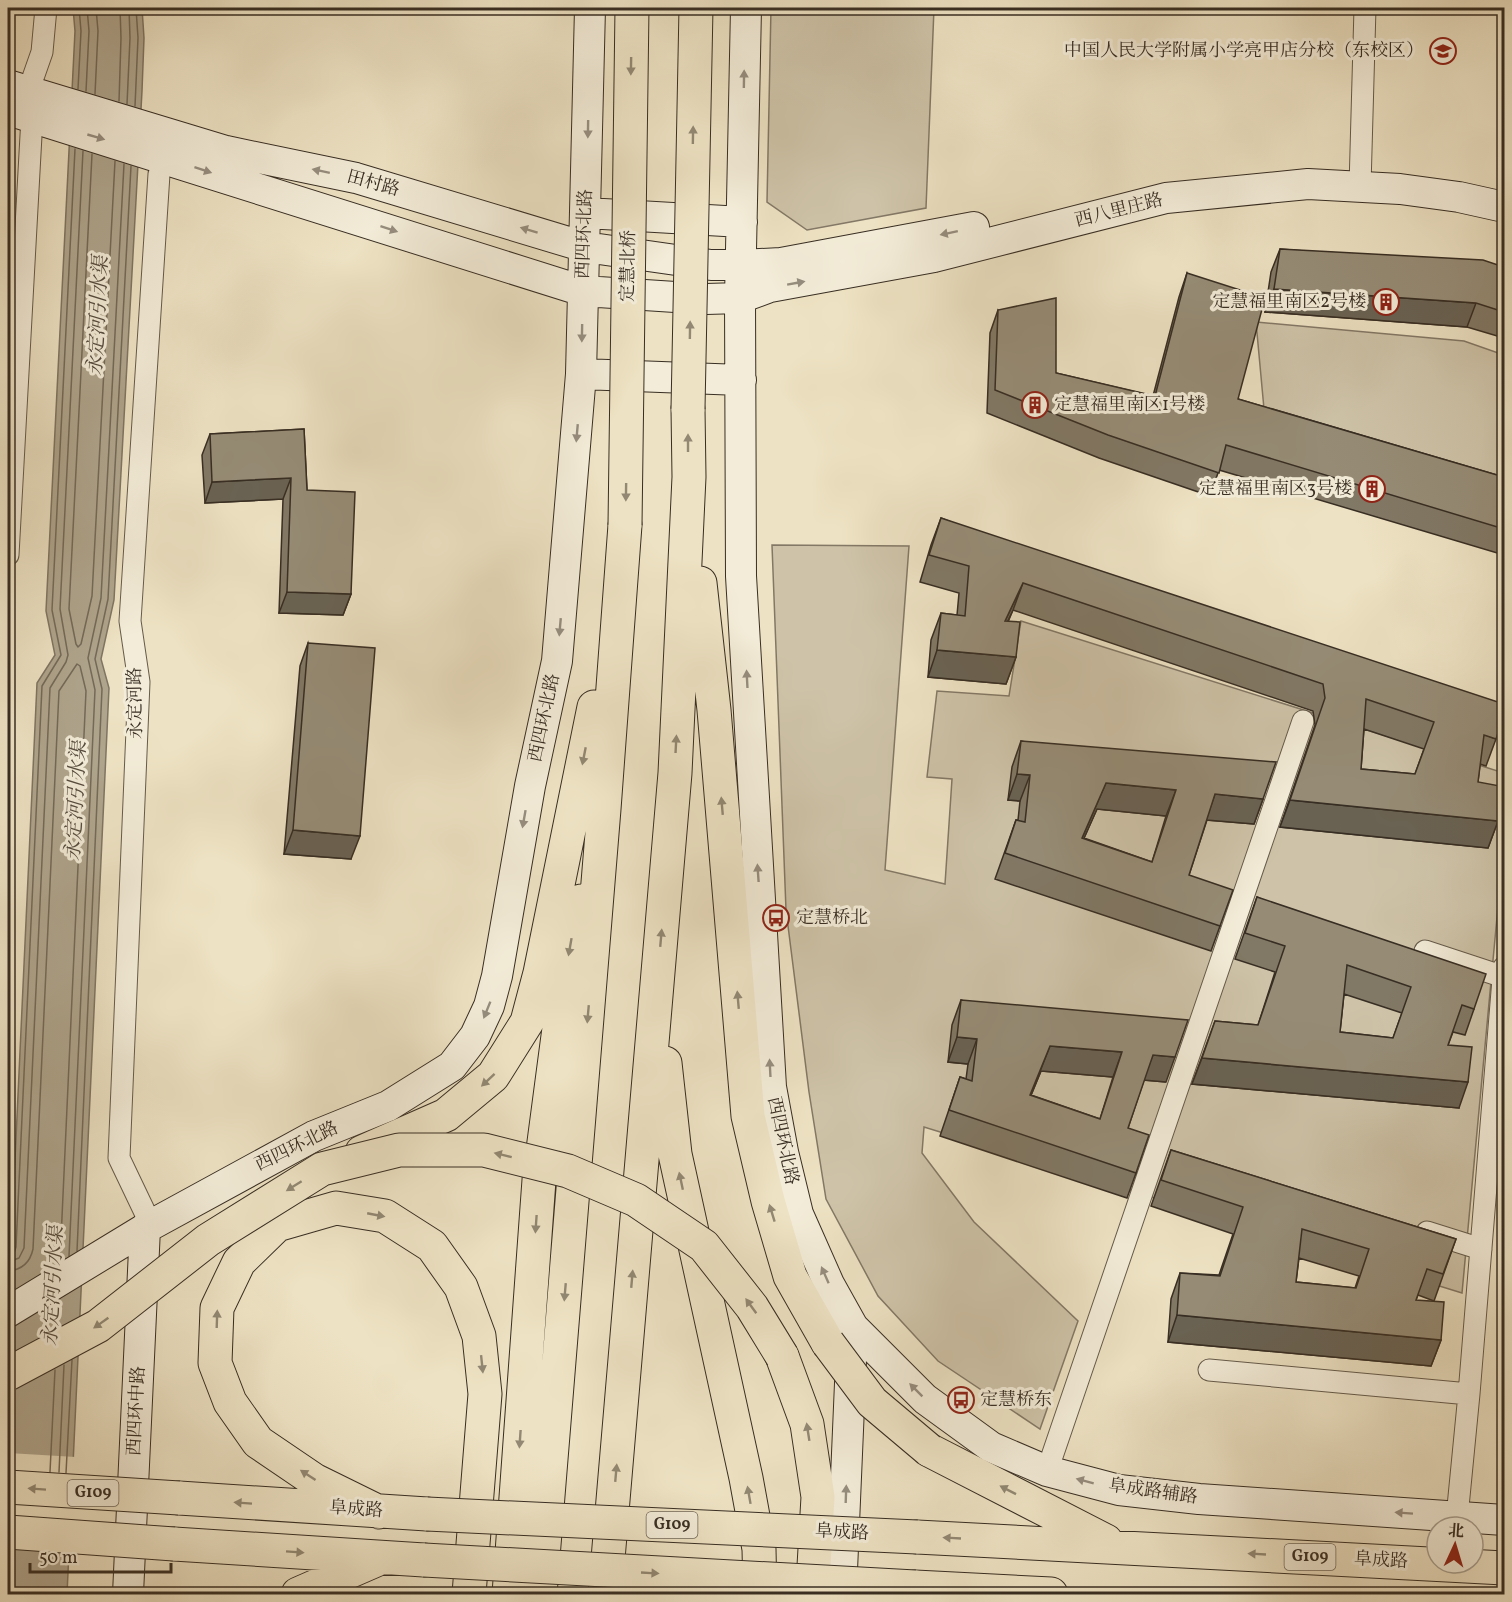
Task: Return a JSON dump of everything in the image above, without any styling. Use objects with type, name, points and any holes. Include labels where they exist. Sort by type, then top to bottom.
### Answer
[{"type":"highway","name":"定慧北桥","points":[[621,576],[625,525],[632,8]]},
{"type":"highway","points":[[605,1594],[675,773],[688,477],[696,8]]},
{"type":"highway","points":[[688,477],[714,710],[748,1116],[768,1201],[790,1276],[840,1335],[872,1402],[929,1450],[1115,1546]]},
{"type":"highway","points":[[519,1593],[539,1180],[570,945],[604,809],[621,576]]},
{"type":"highway","points":[[8,1374],[98,1326],[208,1240],[322,1169],[446,1115],[493,1076],[527,1022],[540,973],[621,576]]},
{"type":"highway","points":[[657,986],[675,1154],[746,1478],[759,1549],[760,1594]]},
{"type":"highway","points":[[322,1169],[399,1150],[484,1150],[568,1171],[636,1200],[704,1246],[752,1307],[782,1356],[807,1424],[818,1497],[811,1594]]},
{"type":"highway","points":[[379,1512],[314,1480],[258,1442],[230,1402],[215,1363],[218,1308],[239,1262],[278,1225],[336,1208],[385,1216],[432,1246],[461,1287],[479,1336],[485,1394],[469,1594]]},
{"type":"highway","name":"阜成路","points":[[8,1487],[379,1512],[1115,1546],[1504,1568]]},
{"type":"highway","points":[[8,1532],[381,1558],[1051,1594]]},
{"type":"highway","points":[[298,1594],[381,1558]]},
{"type":"main road","name":"西四环北路","points":[[8,1312],[148,1226],[314,1136],[388,1106],[452,1066],[475,1036],[489,1006],[497,976],[530,786],[557,661],[582,374],[590,8]]},
{"type":"main road","name":"西四环北路","points":[[746,8],[740,298],[741,576],[771,1087],[798,1214],[829,1284],[840,1335]]},
{"type":"main road","name":"田村路","points":[[28,104],[152,152],[584,291],[706,299],[740,298]]},
{"type":"main road","name":"田村路","points":[[152,152],[226,151],[356,178],[585,247],[711,265],[741,265]]},
{"type":"main road","name":"西八里庄路","points":[[741,265],[781,263],[931,236],[1120,194],[1233,176],[1297,170],[1400,189],[1459,197],[1504,207]]},
{"type":"main road","name":"西八里庄路","points":[[740,298],[770,287],[934,257],[1166,198],[1361,180],[1465,185],[1504,193]]},
{"type":"main road","points":[[586,213],[742,222]]},
{"type":"main road","points":[[582,374],[741,380]]},
{"type":"main road","name":"西四环中路","points":[[128,1594],[148,1226]]},
{"type":"main road","points":[[840,1335],[842,1594]]},
{"type":"main road","name":"阜成路辅路","points":[[840,1335],[991,1447],[1047,1471],[1119,1490],[1199,1499],[1428,1515]]},
{"type":"main road","name":"阜成路辅路","points":[[1485,1519],[1504,1520]]},
{"type":"street","points":[[8,555],[28,104],[42,52],[45,8]]},
{"type":"street","points":[[1361,180],[1365,8]]},
{"type":"street","name":"永定河路","points":[[148,1226],[118,1158],[139,681],[130,621],[152,152]]},
{"type":"street","points":[[1047,1471],[1303,721]]},
{"type":"street","points":[[1425,951],[1504,972],[1457,1515]]},
{"type":"street","points":[[1153,1161],[1176,1167]]},
{"type":"street","points":[[1413,1234],[1424,1230],[1481,1249]]},
{"type":"street","points":[[1209,1370],[1469,1394]]},
{"type":"shaded area","points":[[771,8],[934,8],[926,208],[807,230],[767,202]]},
{"type":"shaded area","points":[[1256,322],[1464,341],[1504,355],[1504,478],[1264,409]]},
{"type":"shaded area","points":[[772,545],[909,546],[885,870],[945,884],[952,779],[927,777],[937,691],[1009,696],[1021,621],[1504,773],[1504,842],[1462,1293],[924,1127],[922,1153],[974,1222],[1078,1321],[1040,1429],[938,1361],[878,1296],[826,1199],[809,1092],[786,910]]},
{"type":"water","name":"永定河引水渠","points":[[73,8],[142,8],[144,38],[142,91],[114,600],[101,659],[109,688],[67,1594],[8,1594],[8,1312],[37,683],[55,655],[46,611],[75,31]]},
{"type":"pier","points":[[8,1453],[76,1457],[72,1552],[8,1548]]},
{"type":"building","points":[[1280,249],[1483,260],[1504,267],[1504,312],[1476,303],[1274,289]]},
{"type":"building","points":[[1187,273],[1265,298],[1238,399],[1504,477],[1504,529],[1226,445],[1219,473],[1108,435],[995,390],[998,310],[1056,298],[1056,373],[1155,396]]},
{"type":"building","points":[[304,429],[307,490],[355,492],[351,594],[287,592],[291,478],[212,482],[210,434]]},
{"type":"building","points":[[941,518],[1504,704],[1504,714],[1496,739],[1484,735],[1478,782],[1500,786],[1498,821],[1290,800],[1325,698],[1323,684],[1023,583],[1005,621],[1020,622],[1016,657],[937,650],[941,613],[965,616],[969,566],[929,555]],"holes":[[[1366,699],[1434,722],[1415,774],[1361,769]]]},
{"type":"building","points":[[308,643],[375,648],[360,836],[293,830]]},
{"type":"building","points":[[1021,741],[1276,762],[1263,799],[1215,794],[1189,875],[1233,890],[1220,926],[1005,853],[1016,820],[1025,822],[1030,775],[1017,774]],"holes":[[[1106,783],[1176,790],[1152,862],[1082,838]]]},
{"type":"building","points":[[1257,897],[1486,974],[1474,1009],[1462,1005],[1448,1045],[1472,1047],[1468,1082],[1202,1058],[1215,1021],[1258,1025],[1285,946],[1245,933]],"holes":[[[1347,965],[1411,987],[1393,1038],[1340,1032]]]},
{"type":"building","points":[[961,1000],[1188,1020],[1175,1057],[1153,1055],[1128,1128],[1149,1135],[1136,1173],[949,1110],[960,1077],[972,1081],[977,1039],[957,1037]],"holes":[[[1050,1046],[1122,1052],[1100,1119],[1030,1095]]]},
{"type":"building","points":[[1171,1150],[1456,1239],[1443,1274],[1427,1269],[1416,1300],[1444,1302],[1441,1340],[1177,1315],[1180,1273],[1220,1276],[1243,1207],[1161,1180]],"holes":[[[1302,1229],[1369,1249],[1356,1288],[1296,1282]]]},
{"type":"place","name":"中国人民大学附属小学亮甲店分校（东校区）","points":[[1443,51]]},
{"type":"place","name":"定慧福里南区2号楼","points":[[1386,302]]},
{"type":"place","name":"定慧福里南区1号楼","points":[[1035,405]]},
{"type":"place","name":"定慧福里南区3号楼","points":[[1372,489]]},
{"type":"place","name":"定慧桥北","points":[[776,918]]},
{"type":"place","name":"定慧桥东","points":[[961,1400]]}]
